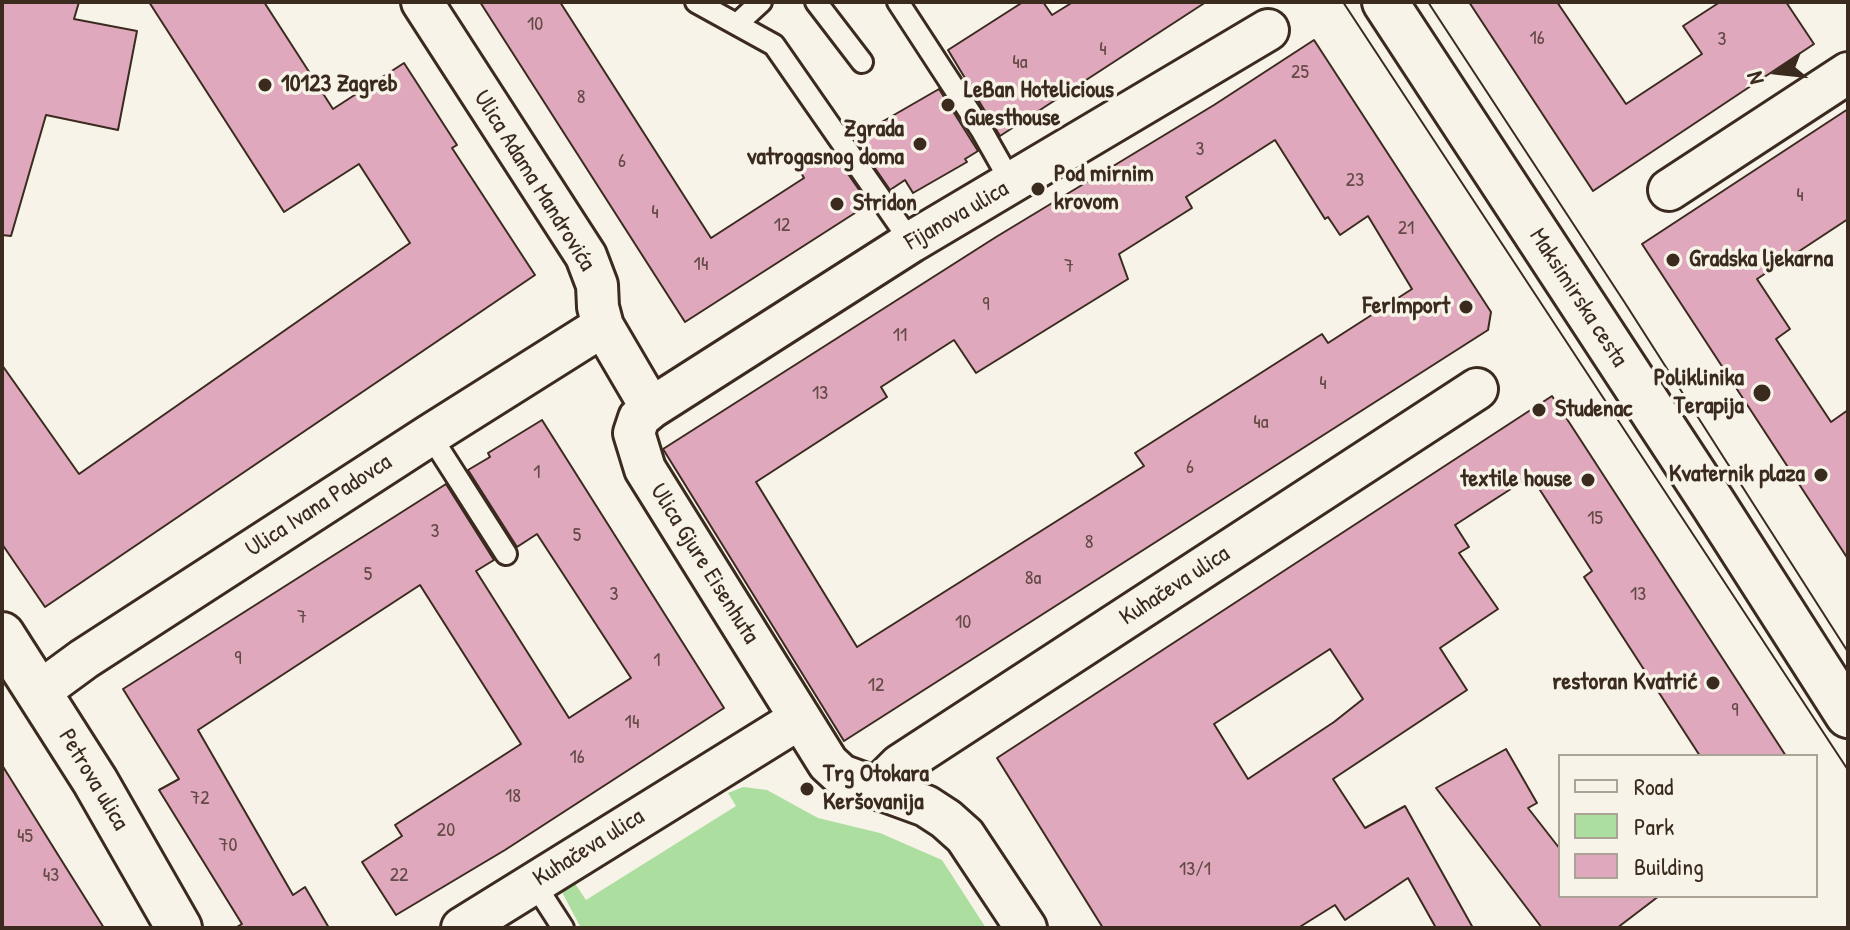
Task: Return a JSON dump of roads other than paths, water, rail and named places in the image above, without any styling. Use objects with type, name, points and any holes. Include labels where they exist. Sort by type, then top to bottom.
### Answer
[{"type":"main road","name":"Maksimirska cesta","points":[[1385,2],[1721,515],[1848,715]]},
{"type":"main road","name":"Petrova ulica","points":[[2,635],[95,781],[179,928]]},
{"type":"street","name":"Ulica Adama Mandrovića","points":[[422,2],[586,256],[597,285],[603,326],[651,408]]},
{"type":"street","name":"Fijanova ulica","points":[[651,408],[911,242],[1268,30]]},
{"type":"street","points":[[1669,190],[1848,73]]},
{"type":"street","name":"Ulica Ivana Padovca","points":[[39,692],[71,668],[430,435],[603,326]]},
{"type":"street","name":"Kuhačeva ulica","points":[[881,790],[900,765],[1477,389]]},
{"type":"street","name":"Ulica Gjure Eisenhuta","points":[[651,408],[639,418],[634,433],[645,469],[799,719]]},
{"type":"street","points":[[799,719],[828,763],[841,775],[926,806],[965,836],[1026,928]]},
{"type":"street","name":"Kuhačeva ulica","points":[[462,928],[799,719]]},
{"type":"lane","points":[[696,2],[774,45],[911,242]]},
{"type":"lane","points":[[737,24],[761,2]]},
{"type":"lane","points":[[816,2],[862,62]]},
{"type":"lane","points":[[898,2],[982,131],[1012,184]]},
{"type":"lane","points":[[430,435],[506,554]]},
{"type":"lane","points":[[534,883],[563,928]]},
{"type":"tram line","points":[[1343,2],[1848,770]]},
{"type":"tram line","points":[[1428,2],[1848,652]]},
{"type":"place","name":"10123 Zagreb","points":[[265,85]]},
{"type":"place","name":"LeBan Hotelicious Guesthouse","points":[[948,105]]},
{"type":"place","name":"Zgrada vatrogasnog doma","points":[[920,144]]},
{"type":"place","name":"Pod mirnim krovom","points":[[1038,189]]},
{"type":"place","name":"Stridon","points":[[837,204]]},
{"type":"place","name":"Gradska ljekarna","points":[[1673,260]]},
{"type":"place","name":"FerImport","points":[[1466,307]]},
{"type":"place","name":"Poliklinika Terapija","points":[[1762,393]]},
{"type":"place","name":"Studenac","points":[[1539,410]]},
{"type":"place","name":"Kvaternik plaza","points":[[1821,475]]},
{"type":"place","name":"textile house","points":[[1588,480]]},
{"type":"place","name":"restoran Kvatrić","points":[[1713,683]]},
{"type":"place","name":"Trg Otokara Keršovanija","points":[[807,789]]}]
